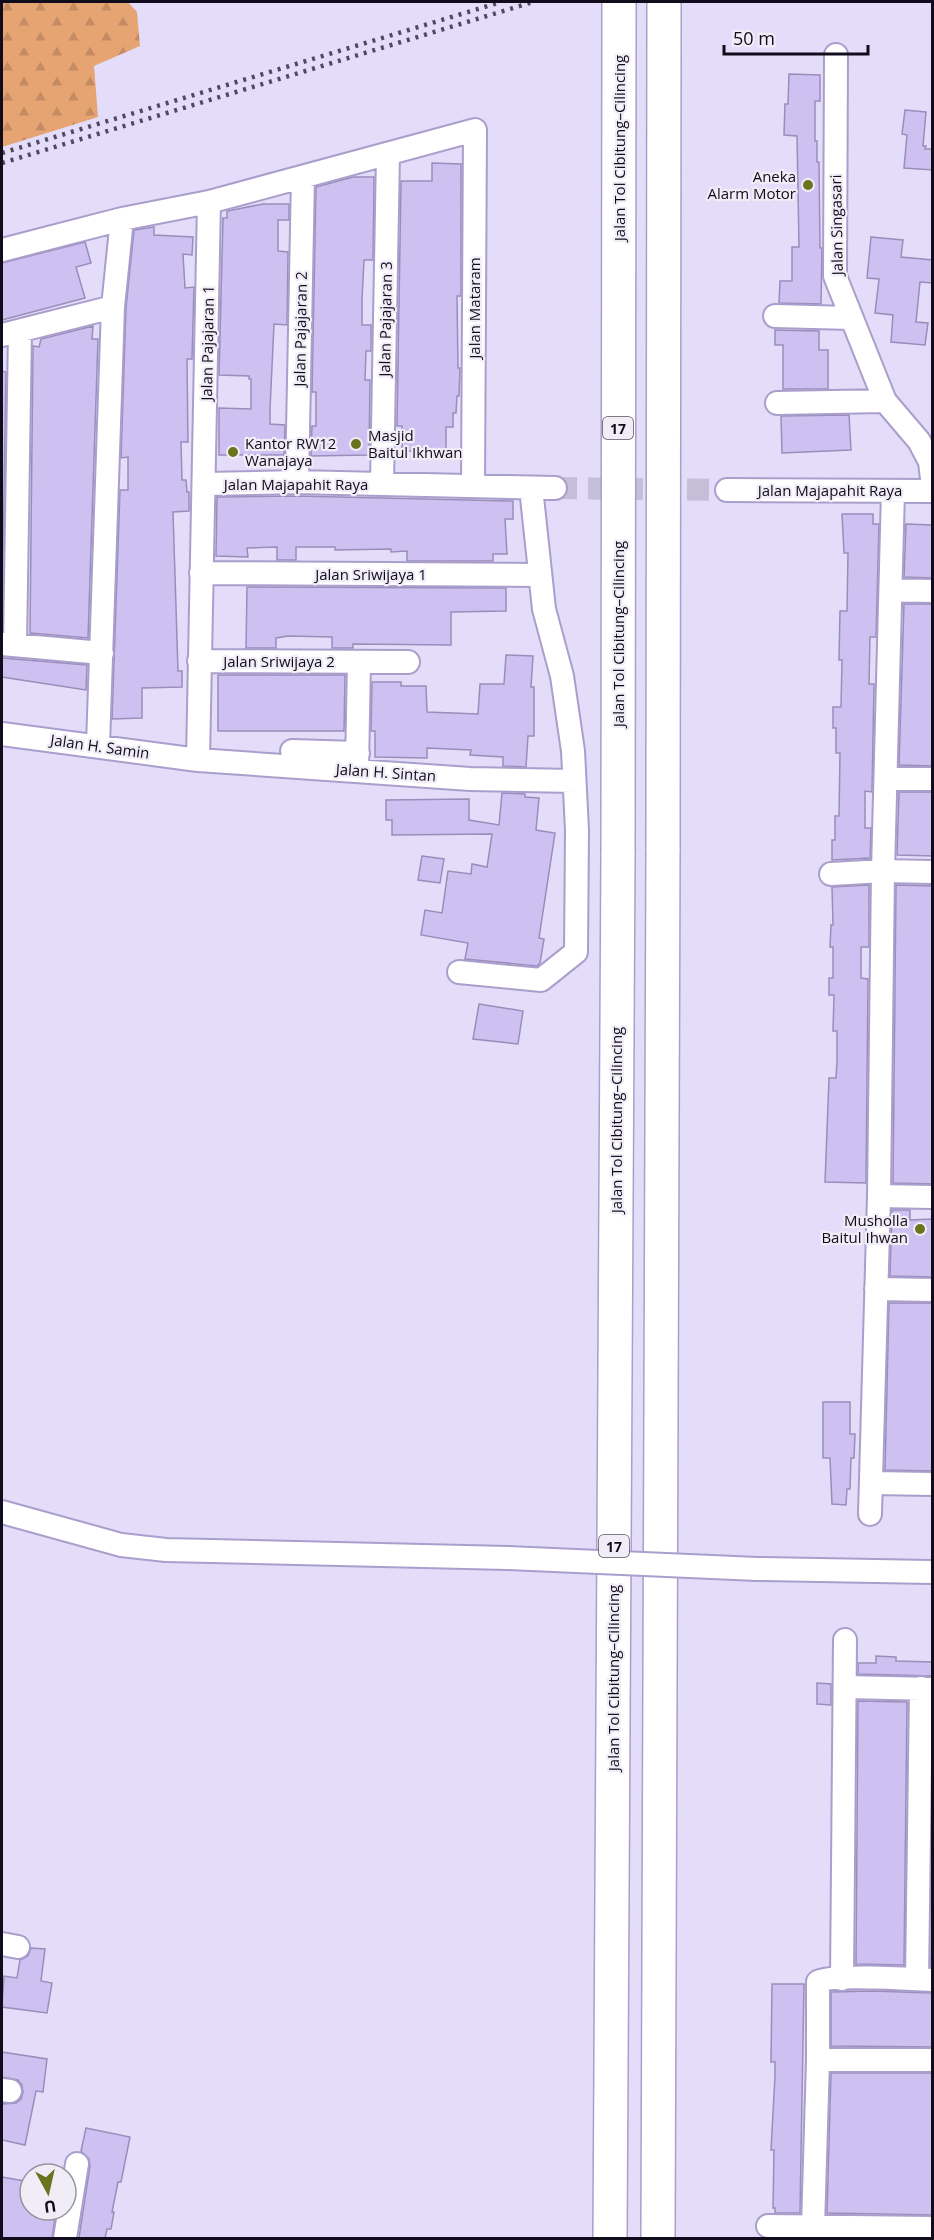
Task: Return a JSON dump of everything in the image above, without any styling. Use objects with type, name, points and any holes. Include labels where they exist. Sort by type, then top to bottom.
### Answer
[{"type":"highway","name":"Jalan Tol Cibitung–Cilincing","points":[[610,2238],[618,854],[619,2]]},
{"type":"highway","points":[[658,2238],[664,2]]},
{"type":"street","name":"Jalan Singasari","points":[[836,55],[835,276],[885,401],[919,441],[930,462],[933,478]]},
{"type":"street","name":"Jalan Mataram","points":[[388,154],[475,130],[473,486]]},
{"type":"street","points":[[2,250],[122,219],[209,202],[388,154]]},
{"type":"street","name":"Jalan Pajajaran 3","points":[[382,484],[388,154]]},
{"type":"street","name":"Jalan Pajajaran 2","points":[[297,482],[303,177]]},
{"type":"street","name":"Jalan Pajajaran 1","points":[[205,484],[209,202]]},
{"type":"street","points":[[99,745],[113,307],[122,219]]},
{"type":"street","points":[[102,653],[8,644],[11,333],[113,307]]},
{"type":"street","points":[[775,316],[851,318]]},
{"type":"street","points":[[777,404],[885,401]]},
{"type":"street","name":"Jalan Majapahit Raya","points":[[198,754],[205,484],[297,482],[555,488]]},
{"type":"street","points":[[459,972],[542,980],[576,952],[577,830],[573,751],[562,676],[544,609],[531,488]]},
{"type":"street","name":"Jalan Majapahit Raya","points":[[727,490],[933,491]]},
{"type":"street","points":[[870,1514],[879,1196],[883,871],[893,491]]},
{"type":"street","name":"Jalan Sriwijaya 1","points":[[201,573],[540,575]]},
{"type":"street","points":[[891,590],[933,591]]},
{"type":"street","name":"Jalan Sriwijaya 2","points":[[199,661],[408,662]]},
{"type":"street","points":[[358,761],[359,662]]},
{"type":"street","name":"Jalan H. Samin","points":[[2,734],[198,754],[358,761]]},
{"type":"street","name":"Jalan H. Sintan","points":[[358,761],[470,779],[574,781]]},
{"type":"street","points":[[887,779],[933,779]]},
{"type":"street","points":[[831,874],[883,871],[933,872]]},
{"type":"street","points":[[879,1196],[933,1197]]},
{"type":"street","points":[[876,1289],[933,1290]]},
{"type":"street","points":[[872,1483],[933,1484]]},
{"type":"street","points":[[2,1512],[121,1545],[166,1550],[508,1558],[758,1569],[933,1572]]},
{"type":"street","points":[[842,1979],[845,1640]]},
{"type":"street","points":[[813,2227],[818,1982],[824,1979],[925,1980],[927,1688],[845,1687]]},
{"type":"street","points":[[818,2060],[933,2060]]},
{"type":"street","points":[[65,2238],[68,2222]]},
{"type":"street","points":[[768,2226],[933,2228]]},
{"type":"green space","points":[[2,2],[128,2],[137,12],[140,46],[94,66],[98,117],[2,147]]},
{"type":"building","points":[[789,74],[820,75],[820,101],[815,101],[815,141],[817,141],[817,162],[819,162],[821,304],[779,303],[780,281],[792,281],[792,247],[799,247],[797,136],[784,135]]},
{"type":"building","points":[[905,110],[926,112],[923,146],[926,146],[925,149],[933,149],[933,170],[904,168],[907,135],[902,134]]},
{"type":"building","points":[[432,163],[461,164],[461,296],[457,296],[459,396],[457,396],[456,413],[453,413],[453,427],[446,427],[446,451],[402,451],[402,426],[397,426],[401,181],[432,181]]},
{"type":"building","points":[[353,177],[374,177],[373,260],[364,260],[362,299],[362,325],[371,325],[371,351],[366,351],[365,380],[370,380],[369,455],[311,456],[312,426],[316,426],[316,392],[312,392],[316,187]]},
{"type":"building","points":[[263,204],[289,204],[289,220],[278,220],[278,251],[288,252],[287,325],[274,324],[270,409],[270,424],[285,425],[284,455],[219,455],[219,408],[251,409],[251,379],[249,376],[219,375],[223,218],[227,218],[227,211]]},
{"type":"building","points":[[154,227],[154,235],[193,237],[192,255],[183,254],[185,288],[194,287],[192,359],[187,359],[188,442],[181,442],[182,480],[186,480],[187,492],[189,492],[189,511],[173,512],[178,671],[182,671],[182,687],[142,688],[142,718],[112,719],[120,490],[128,490],[128,457],[121,458],[126,308],[134,230]]},
{"type":"building","points":[[871,237],[903,240],[901,257],[933,260],[933,283],[920,282],[916,322],[928,323],[925,345],[891,342],[893,315],[875,313],[879,279],[867,278]]},
{"type":"building","points":[[85,242],[91,263],[76,267],[85,298],[2,320],[2,263]]},
{"type":"building","points":[[93,326],[92,339],[98,339],[88,638],[30,633],[33,346],[39,347],[41,339]]},
{"type":"building","points":[[775,330],[819,331],[819,350],[828,350],[828,389],[783,389],[783,345],[775,345]]},
{"type":"building","points":[[2,371],[6,372],[2,621]]},
{"type":"building","points":[[849,415],[851,450],[782,453],[781,416]]},
{"type":"building","points":[[297,496],[513,501],[513,519],[505,519],[507,554],[493,554],[493,561],[407,561],[407,551],[296,547],[296,560],[277,560],[277,547],[247,548],[248,557],[216,556],[217,497]]},
{"type":"building","points":[[842,514],[873,514],[873,524],[879,524],[876,637],[870,637],[869,684],[874,684],[872,792],[865,791],[865,828],[871,828],[870,858],[832,860],[835,816],[839,816],[840,753],[836,753],[833,707],[841,707],[840,611],[847,611],[848,553],[844,553]]},
{"type":"building","points":[[906,524],[933,525],[933,578],[904,577]]},
{"type":"building","points":[[247,587],[506,588],[506,611],[451,612],[451,645],[353,644],[353,648],[332,648],[332,637],[288,636],[276,638],[276,648],[246,648]]},
{"type":"building","points":[[904,604],[933,604],[933,766],[899,765]]},
{"type":"building","points":[[506,655],[533,656],[531,687],[534,687],[534,736],[528,736],[526,767],[503,766],[503,757],[470,755],[471,750],[427,748],[427,758],[375,757],[375,731],[371,731],[372,682],[401,682],[401,686],[426,686],[427,712],[478,714],[480,684],[504,684]]},
{"type":"building","points":[[2,658],[87,665],[86,690],[2,677]]},
{"type":"building","points":[[218,675],[345,675],[344,731],[218,731]]},
{"type":"building","points":[[899,792],[933,792],[933,856],[897,855]]},
{"type":"building","points":[[502,793],[525,794],[525,797],[539,798],[536,830],[555,833],[539,938],[544,939],[540,963],[537,966],[465,959],[468,943],[421,935],[425,910],[442,913],[448,871],[471,874],[472,864],[487,867],[492,834],[392,835],[392,820],[386,820],[386,800],[469,799],[469,820],[499,825]]},
{"type":"building","points":[[422,856],[444,859],[440,883],[418,880]]},
{"type":"building","points":[[869,885],[869,947],[861,947],[861,978],[868,979],[866,1183],[825,1182],[829,1078],[836,1078],[837,1061],[837,1031],[833,1031],[834,995],[829,995],[829,978],[833,978],[833,947],[830,947],[831,925],[833,925],[832,887]]},
{"type":"building","points":[[896,885],[933,886],[933,1184],[893,1183]]},
{"type":"building","points":[[479,1004],[523,1011],[518,1044],[473,1039]]},
{"type":"building","points":[[892,1210],[910,1210],[910,1220],[933,1219],[933,1277],[890,1276]]},
{"type":"building","points":[[889,1303],[933,1303],[933,1471],[885,1470]]},
{"type":"building","points":[[823,1402],[850,1402],[850,1434],[855,1434],[854,1458],[851,1458],[850,1489],[847,1489],[846,1505],[832,1504],[830,1458],[823,1458]]},
{"type":"building","points":[[876,1656],[896,1657],[896,1661],[933,1662],[933,1676],[858,1674],[858,1663],[876,1663]]},
{"type":"building","points":[[817,1683],[831,1684],[831,1705],[817,1704]]},
{"type":"building","points":[[858,1701],[907,1702],[904,1965],[856,1964]]},
{"type":"building","points":[[933,1834],[933,1966],[931,1966]]},
{"type":"building","points":[[31,1948],[45,1949],[41,1981],[52,1983],[47,2013],[2,2007],[4,1976],[17,1978],[20,1960],[28,1956]]},
{"type":"building","points":[[772,1984],[804,1984],[800,2213],[775,2213],[775,2208],[773,2208],[774,2150],[771,2150],[775,2062],[771,2062]]},
{"type":"building","points":[[831,1992],[933,1993],[933,2047],[831,2046]]},
{"type":"building","points":[[2,2052],[47,2059],[43,2092],[36,2091],[25,2145],[2,2140],[2,2104],[16,2103],[21,2099],[23,2092],[18,2080],[2,2077]]},
{"type":"building","points":[[831,2073],[933,2073],[933,2215],[827,2213]]},
{"type":"building","points":[[86,2128],[130,2137],[121,2182],[118,2182],[111,2229],[107,2229],[105,2238],[79,2238],[90,2166],[89,2159],[81,2151]]},
{"type":"building","points":[[2,2177],[18,2180],[18,2222],[54,2222],[52,2238],[2,2238]]},
{"type":"tunnel","points":[[555,488],[727,490]]},
{"type":"railway","points":[[2,153],[501,2]]},
{"type":"railway","points":[[2,163],[533,2]]},
{"type":"place","name":"Aneka Alarm Motor","points":[[808,185]]},
{"type":"place","name":"Masjid Baitul Ikhwan","points":[[356,444]]},
{"type":"place","name":"Kantor RW12 Wanajaya","points":[[233,452]]},
{"type":"place","name":"Musholla Baitul Ihwan","points":[[920,1229]]}]
